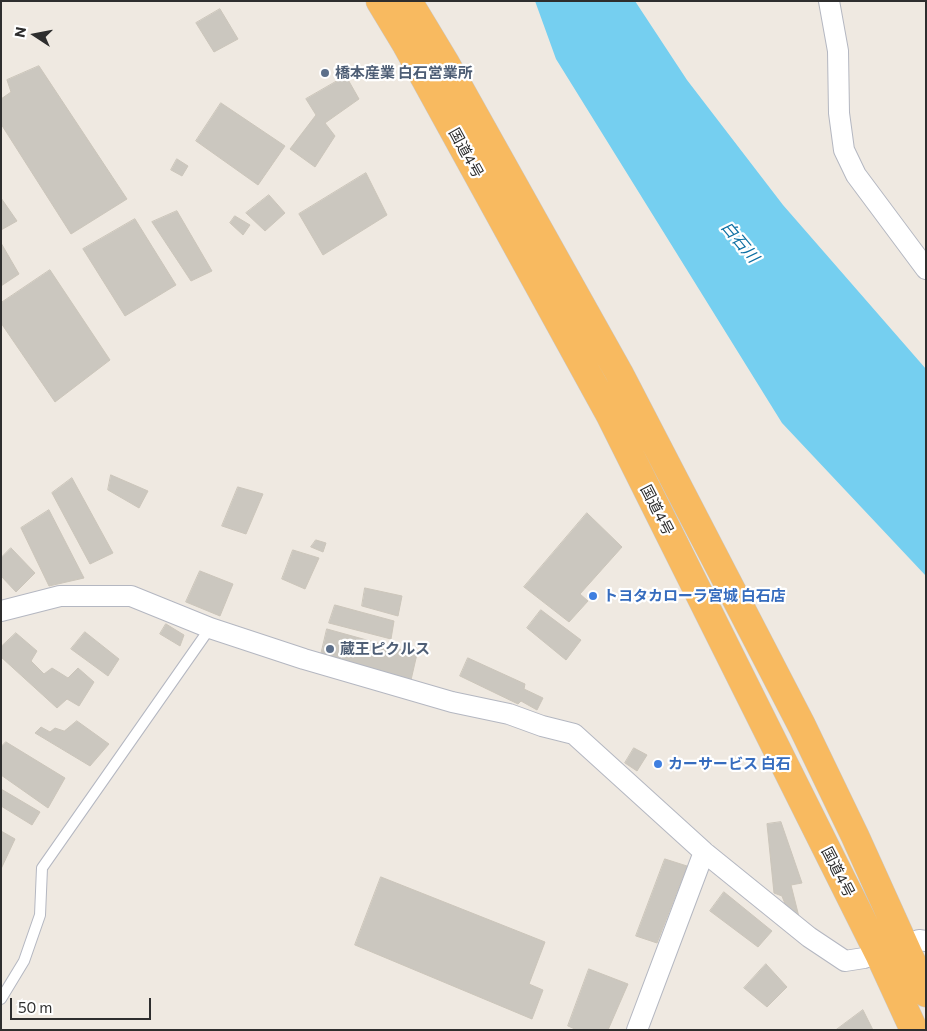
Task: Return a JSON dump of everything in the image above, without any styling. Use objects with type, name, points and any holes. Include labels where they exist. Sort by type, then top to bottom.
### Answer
[{"type":"highway","name":"国道4号","points":[[380,1],[406,44],[903,946],[914,1030]]},
{"type":"highway","name":"国道4号","points":[[408,1],[446,64],[619,373],[802,726],[855,836],[903,946],[926,993]]},
{"type":"street","points":[[829,1],[838,51],[839,113],[844,150],[856,175],[926,269]]},
{"type":"street","points":[[1,611],[60,596],[131,596],[210,628],[304,659],[452,702],[509,714],[542,726],[574,734],[704,852],[809,936],[844,960],[854,960],[903,946]]},
{"type":"street","points":[[636,1030],[704,852]]},
{"type":"lane","points":[[1,999],[24,961],[40,916],[42,868],[210,628]]},
{"type":"water","name":"白石川","points":[[535,1],[635,1],[687,80],[783,205],[926,369],[926,576],[782,423],[556,59]]},
{"type":"building","points":[[220,9],[238,39],[214,52],[196,23]]},
{"type":"building","points":[[39,66],[127,199],[71,234],[1,124],[1,99],[11,92],[7,80]]},
{"type":"building","points":[[346,76],[359,99],[325,123],[335,136],[315,167],[290,149],[316,115],[306,99]]},
{"type":"building","points":[[221,103],[285,146],[258,185],[196,141]]},
{"type":"building","points":[[177,159],[188,166],[182,176],[171,170]]},
{"type":"building","points":[[366,173],[387,215],[323,255],[299,214]]},
{"type":"building","points":[[269,195],[285,213],[265,231],[246,213]]},
{"type":"building","points":[[1,198],[17,221],[1,230]]},
{"type":"building","points":[[177,211],[212,271],[191,281],[152,222]]},
{"type":"building","points":[[235,216],[250,225],[243,235],[230,223]]},
{"type":"building","points":[[135,219],[176,285],[125,316],[83,249]]},
{"type":"building","points":[[1,243],[19,274],[1,286]]},
{"type":"building","points":[[50,270],[110,360],[55,402],[1,323],[1,303]]},
{"type":"building","points":[[111,475],[148,491],[139,508],[108,490]]},
{"type":"building","points":[[72,478],[113,553],[90,564],[52,493]]},
{"type":"building","points":[[238,487],[263,494],[246,534],[222,526]]},
{"type":"building","points":[[49,510],[84,578],[49,586],[21,528]]},
{"type":"building","points":[[587,513],[622,547],[580,594],[588,601],[569,622],[524,587]]},
{"type":"building","points":[[316,540],[326,543],[323,552],[311,547]]},
{"type":"building","points":[[11,548],[35,573],[16,592],[1,576],[1,558]]},
{"type":"building","points":[[293,550],[319,558],[305,589],[282,579]]},
{"type":"building","points":[[200,571],[233,584],[220,616],[186,602]]},
{"type":"building","points":[[365,588],[402,596],[398,616],[362,606]]},
{"type":"building","points":[[335,605],[394,621],[391,639],[329,623]]},
{"type":"building","points":[[541,610],[581,640],[566,660],[527,628]]},
{"type":"building","points":[[166,624],[184,635],[180,646],[160,634]]},
{"type":"building","points":[[327,629],[417,654],[411,680],[321,655]]},
{"type":"building","points":[[85,632],[119,659],[108,676],[71,649]]},
{"type":"building","points":[[16,633],[37,651],[31,661],[44,674],[52,668],[68,678],[78,668],[94,682],[79,706],[67,699],[57,708],[1,657],[1,647]]},
{"type":"building","points":[[468,658],[525,684],[524,689],[543,698],[537,710],[521,701],[518,704],[460,676]]},
{"type":"building","points":[[77,721],[109,744],[90,766],[35,733],[41,727],[50,732],[55,728],[64,731]]},
{"type":"building","points":[[6,742],[65,778],[48,808],[1,775],[1,747]]},
{"type":"building","points":[[634,748],[647,755],[637,771],[625,763]]},
{"type":"building","points":[[1,789],[40,812],[32,825],[1,806]]},
{"type":"building","points":[[781,822],[802,883],[791,885],[799,917],[790,917],[782,896],[774,893],[767,824]]},
{"type":"building","points":[[1,831],[15,839],[1,869]]},
{"type":"building","points":[[665,859],[687,866],[657,943],[636,936]]},
{"type":"building","points":[[381,877],[545,942],[529,984],[543,990],[532,1019],[355,945]]},
{"type":"building","points":[[724,892],[772,931],[758,947],[710,911]]},
{"type":"building","points":[[766,964],[787,987],[767,1007],[744,988]]},
{"type":"building","points":[[589,969],[628,984],[608,1030],[577,1030],[568,1026]]},
{"type":"building","points":[[863,1010],[873,1030],[836,1030]]},
{"type":"place","name":"橋本産業 白石営業所","points":[[325,73]]},
{"type":"place","name":"トヨタカローラ宮城 白石店","points":[[593,596]]},
{"type":"place","name":"蔵王ピクルス","points":[[330,649]]},
{"type":"place","name":"カーサービス 白石","points":[[658,764]]}]
